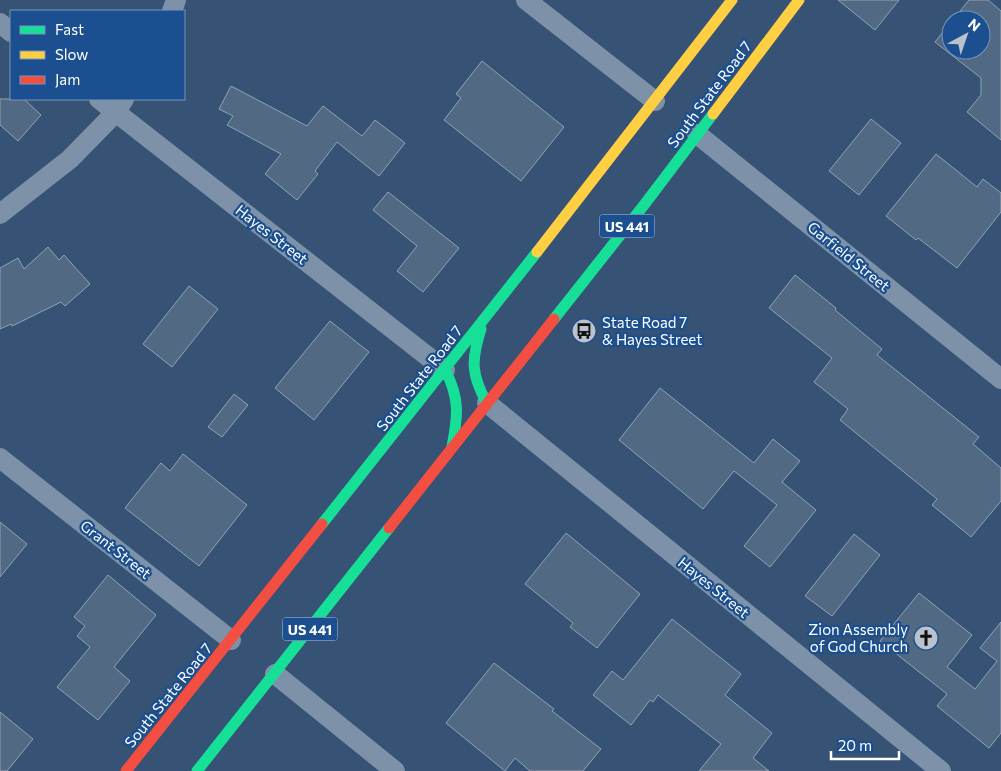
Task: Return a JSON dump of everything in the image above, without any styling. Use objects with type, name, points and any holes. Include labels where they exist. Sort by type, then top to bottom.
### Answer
[{"type":"main road","name":"South State Road 7","points":[[126,771],[445,370],[655,102],[732,0]]},
{"type":"main road","name":"South State Road 7","points":[[197,771],[638,212],[799,0]]},
{"type":"main road","points":[[484,320],[475,348],[472,369],[478,388],[487,403]]},
{"type":"main road","points":[[445,370],[454,385],[458,404],[457,423],[452,448]]},
{"type":"street","points":[[526,0],[655,102]]},
{"type":"street","points":[[0,23],[10,31]]},
{"type":"street","name":"Hayes Street","points":[[102,100],[120,105],[445,370]]},
{"type":"street","points":[[0,214],[70,159],[120,105]]},
{"type":"street","name":"Garfield Street","points":[[697,134],[1001,379]]},
{"type":"street","name":"Hayes Street","points":[[487,403],[941,771]]},
{"type":"street","name":"Grant Street","points":[[0,458],[231,640]]},
{"type":"street","points":[[275,674],[395,771]]},
{"type":"building","points":[[838,0],[899,0],[875,30]]},
{"type":"building","points":[[969,0],[988,0],[1001,11],[1001,140],[967,112],[981,95],[981,78],[958,60],[991,60],[991,10],[961,10]]},
{"type":"building","points":[[941,34],[941,47],[935,42]]},
{"type":"building","points":[[482,61],[564,127],[521,181],[444,120],[461,98],[456,94]]},
{"type":"building","points":[[231,86],[307,126],[323,106],[362,136],[375,120],[405,143],[379,176],[337,142],[315,171],[318,174],[297,200],[265,174],[281,154],[227,125],[233,116],[219,109]]},
{"type":"building","points":[[0,99],[25,100],[41,115],[18,141],[0,125]]},
{"type":"building","points":[[871,119],[901,143],[859,195],[829,171]]},
{"type":"building","points":[[936,154],[977,187],[983,179],[1001,193],[1001,212],[957,268],[918,238],[916,240],[886,216]]},
{"type":"building","points":[[388,192],[459,248],[423,292],[397,271],[417,246],[373,210]]},
{"type":"building","points":[[48,247],[59,260],[64,255],[90,284],[65,306],[61,302],[12,326],[11,324],[0,329],[0,268],[18,258],[24,269]]},
{"type":"building","points":[[795,275],[882,349],[877,355],[979,437],[973,444],[1001,468],[1001,501],[971,537],[932,505],[937,499],[840,420],[848,409],[814,382],[832,358],[769,308]]},
{"type":"building","points":[[189,286],[218,309],[172,367],[143,344]]},
{"type":"building","points":[[330,321],[369,352],[314,420],[275,388]]},
{"type":"building","points":[[660,388],[754,463],[773,439],[800,461],[782,482],[816,510],[770,567],[744,546],[777,505],[734,471],[703,509],[619,440]]},
{"type":"building","points":[[234,394],[248,405],[222,437],[208,427]]},
{"type":"building","points":[[183,454],[247,505],[199,566],[125,508],[161,463],[170,471]]},
{"type":"building","points":[[0,522],[27,544],[0,577]]},
{"type":"building","points":[[566,533],[640,594],[597,648],[570,627],[573,623],[525,584]]},
{"type":"building","points":[[854,534],[880,555],[832,616],[805,596]]},
{"type":"building","points":[[108,575],[156,615],[114,667],[130,681],[98,720],[57,687],[90,647],[77,636],[85,626],[74,617]]},
{"type":"building","points":[[919,593],[972,635],[947,667],[975,689],[997,661],[980,648],[1001,622],[1001,733],[989,748],[937,706],[947,694],[880,641]]},
{"type":"building","points":[[672,619],[741,674],[725,695],[772,733],[753,758],[769,771],[699,771],[721,744],[658,695],[653,702],[650,700],[631,725],[593,695],[612,671],[623,680]]},
{"type":"building","points":[[494,663],[554,709],[552,711],[601,749],[583,771],[530,771],[515,758],[505,771],[446,723]]},
{"type":"building","points":[[0,712],[33,739],[7,771],[0,771]]},
{"type":"traffic: fast","points":[[554,319],[713,114]]},
{"type":"traffic: fast","points":[[322,524],[537,252]]},
{"type":"traffic: fast","points":[[481,329],[475,350],[474,367],[478,384],[487,403]]},
{"type":"traffic: fast","points":[[445,370],[453,389],[456,407],[456,426],[452,447]]},
{"type":"traffic: fast","points":[[197,771],[389,528]]},
{"type":"traffic: slow","points":[[537,252],[732,0]]},
{"type":"traffic: slow","points":[[713,114],[799,0]]},
{"type":"traffic: jam","points":[[389,528],[554,319]]},
{"type":"traffic: jam","points":[[126,771],[322,524]]},
{"type":"place","name":"State Road 7 & Hayes Street","points":[[584,331]]},
{"type":"place","name":"Zion Assembly of God Church","points":[[926,638]]}]
